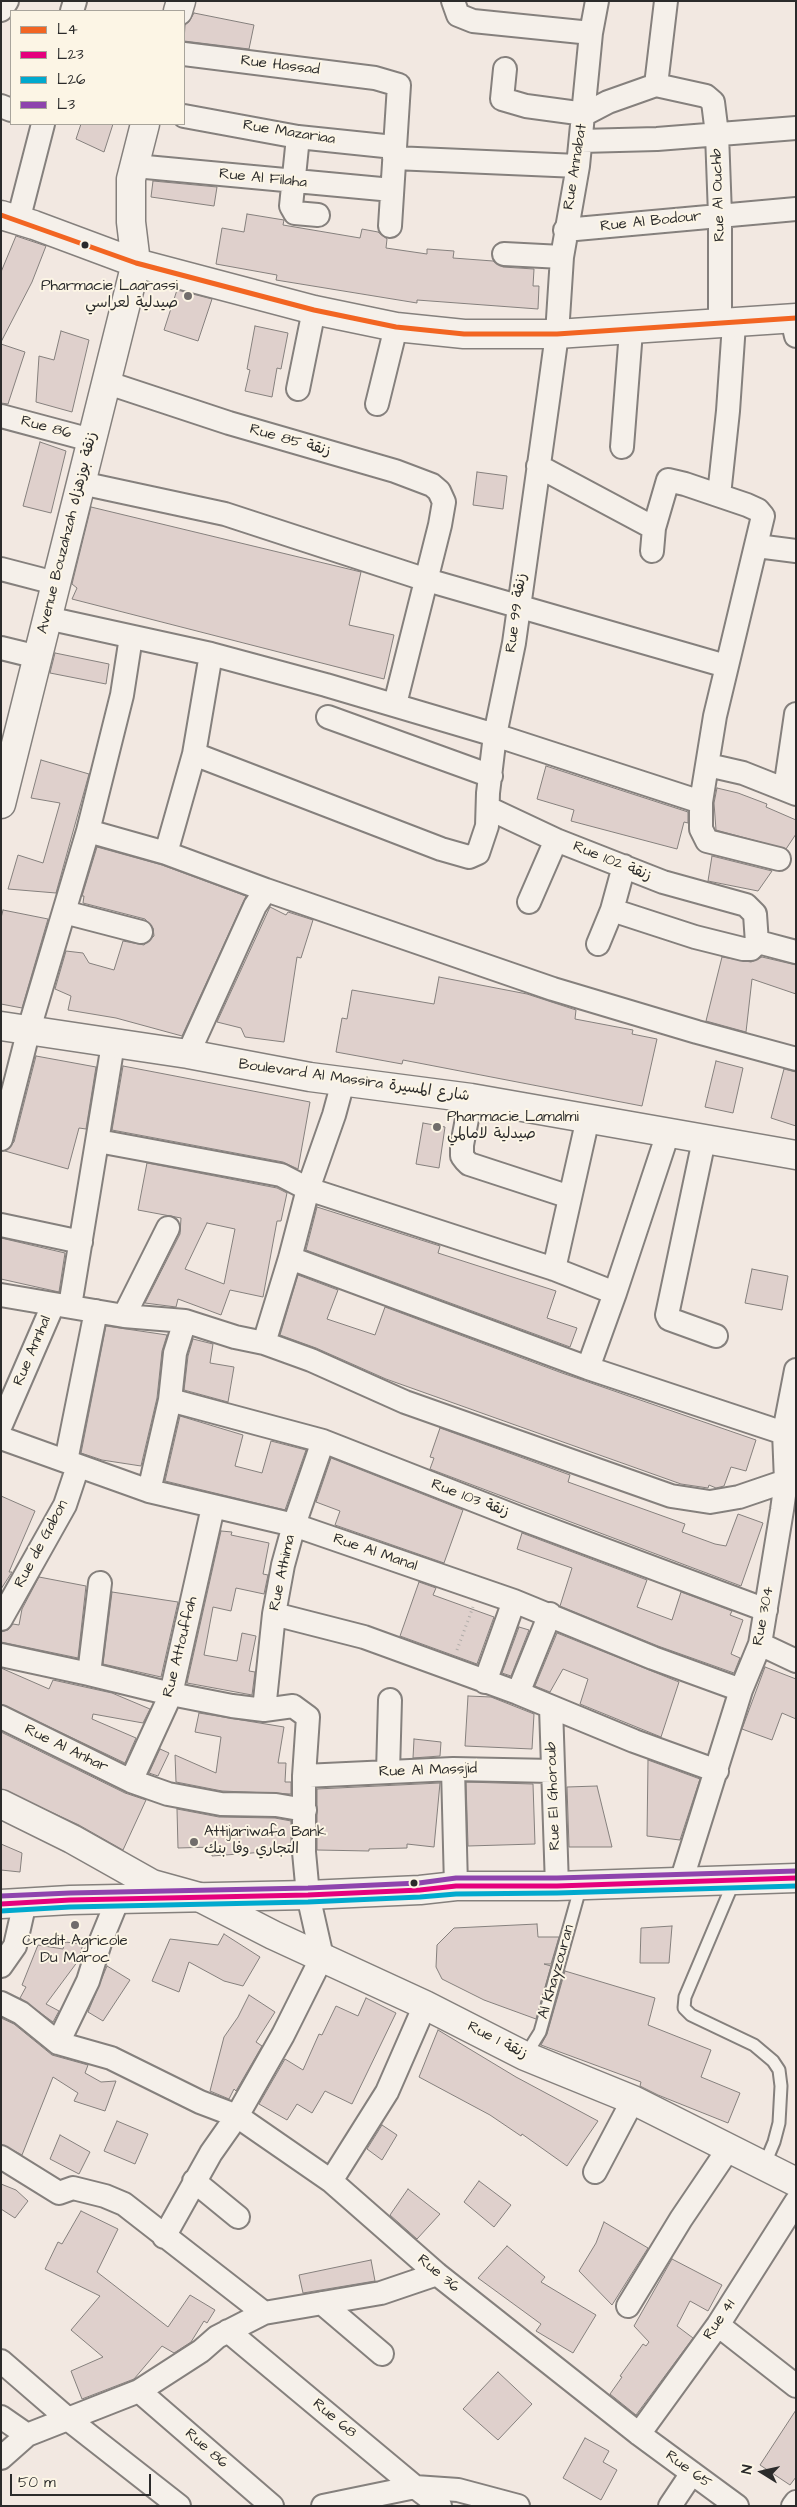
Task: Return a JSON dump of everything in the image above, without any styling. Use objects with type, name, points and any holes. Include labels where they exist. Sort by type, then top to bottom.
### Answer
[{"type":"street","points":[[1,10],[7,1]]},
{"type":"street","points":[[453,1],[456,12],[461,17],[497,25],[591,33]]},
{"type":"street","name":"Rue Annabat","points":[[557,334],[565,230],[578,166],[585,114],[591,33],[597,1]]},
{"type":"street","points":[[505,69],[503,100],[526,106],[585,114],[608,102],[656,85],[666,1]]},
{"type":"street","name":"Rue Hassad","points":[[185,54],[375,78],[399,84],[394,152]]},
{"type":"street","name":"Rue Al Ouchb","points":[[656,85],[706,96],[713,102],[717,134],[727,324],[719,495]]},
{"type":"street","name":"Rue Mazariaa","points":[[185,116],[394,152],[578,166]]},
{"type":"street","points":[[43,125],[6,219],[136,263],[314,310],[396,327],[464,334],[557,334],[727,324],[794,325]]},
{"type":"street","points":[[136,263],[131,222],[131,179],[145,125]]},
{"type":"street","points":[[581,142],[796,128]]},
{"type":"street","points":[[298,137],[291,206],[294,214],[318,215]]},
{"type":"street","points":[[390,226],[394,152]]},
{"type":"street","name":"Rue Al Filaha","points":[[135,166],[392,190]]},
{"type":"street","name":"Rue Al Bodour","points":[[565,230],[796,209]]},
{"type":"street","points":[[504,254],[562,257]]},
{"type":"street","name":"Avenue Bouzahzah زنقة بوزهزاه","points":[[2,800],[136,263]]},
{"type":"street","points":[[298,389],[314,310]]},
{"type":"street","points":[[377,404],[396,327]]},
{"type":"street","points":[[622,447],[631,331]]},
{"type":"street","name":"Rue 99 زنقة","points":[[194,754],[442,849],[469,857],[478,852],[487,826],[495,735],[514,643],[557,334]]},
{"type":"street","name":"Rue 85 زنقة","points":[[105,382],[229,423],[395,471],[432,485],[439,491],[444,502],[440,525],[428,580],[395,704]]},
{"type":"street","name":"Rue 86","points":[[1,416],[91,440]]},
{"type":"street","points":[[538,466],[654,528]]},
{"type":"street","points":[[652,551],[654,528],[666,481],[685,484],[719,495],[747,505],[762,514],[762,525],[715,716],[701,802],[701,830],[707,841],[779,859]]},
{"type":"street","points":[[81,482],[225,514],[428,580],[726,666]]},
{"type":"street","points":[[757,546],[796,551]]},
{"type":"street","points":[[1,569],[55,583]]},
{"type":"street","points":[[47,618],[211,654],[395,704],[701,802]]},
{"type":"street","points":[[1,1139],[29,1029],[88,831],[122,695],[131,637]]},
{"type":"street","points":[[1,648],[38,657]]},
{"type":"street","points":[[166,853],[194,754],[211,654]]},
{"type":"street","points":[[708,765],[743,773],[790,791],[796,714]]},
{"type":"street","points":[[328,717],[491,776]]},
{"type":"street","name":"Rue 102 زنقة","points":[[488,808],[556,840],[624,866],[689,890],[740,903],[756,914],[757,943]]},
{"type":"street","points":[[88,831],[166,853],[266,890],[553,989],[796,1059]]},
{"type":"street","points":[[529,902],[556,840]]},
{"type":"street","points":[[598,944],[612,910],[624,866]]},
{"type":"street","points":[[188,1054],[251,914],[266,890]]},
{"type":"street","points":[[612,910],[695,937],[737,948],[751,949],[757,943],[767,943],[796,952]]},
{"type":"street","points":[[64,912],[141,932]]},
{"type":"street","name":"Boulevard Al Massira شارع المسيرة","points":[[1,1026],[188,1054],[343,1082],[471,1098],[796,1155]]},
{"type":"street","name":"Rue Annhal","points":[[1,1424],[62,1305],[81,1242],[113,1044]]},
{"type":"street","points":[[264,1343],[290,1258],[308,1189],[334,1115],[343,1082]]},
{"type":"street","points":[[471,1098],[462,1145],[462,1156],[469,1164],[570,1196]]},
{"type":"street","points":[[554,1269],[588,1118]]},
{"type":"street","points":[[588,1368],[668,1133]]},
{"type":"street","points":[[704,1140],[667,1315],[668,1319],[716,1336]]},
{"type":"street","points":[[98,1141],[281,1175],[308,1189],[554,1269],[615,1293]]},
{"type":"street","points":[[1,1225],[81,1242]]},
{"type":"street","points":[[124,1316],[168,1228]]},
{"type":"street","points":[[290,1258],[588,1368],[790,1435]]},
{"type":"street","points":[[1,1295],[124,1316],[184,1321],[235,1338],[264,1343],[311,1360],[405,1402],[671,1496],[710,1502],[739,1497],[786,1481]]},
{"type":"street","name":"Rue de Gabon","points":[[1,1620],[9,1590],[65,1505],[96,1311]]},
{"type":"street","points":[[150,1491],[170,1400],[176,1353],[184,1321]]},
{"type":"street","name":"Rue 304","points":[[681,1882],[741,1690],[760,1644],[766,1610],[789,1514],[786,1481],[796,1370]]},
{"type":"street","name":"Rue 103 زنقة","points":[[170,1400],[323,1441],[522,1519],[766,1610]]},
{"type":"street","name":"Rue Al Manal","points":[[1,1438],[150,1491],[294,1525],[550,1614],[653,1658],[741,1690]]},
{"type":"street","name":"Rue Athima","points":[[264,1710],[274,1614],[294,1525],[323,1441]]},
{"type":"street","name":"Rue Attouffah","points":[[131,1781],[172,1694],[213,1507]]},
{"type":"street","points":[[89,1674],[100,1583]]},
{"type":"street","points":[[485,1682],[514,1601]]},
{"type":"street","points":[[274,1614],[364,1637],[518,1693],[717,1771]]},
{"type":"street","points":[[518,1693],[550,1614]]},
{"type":"street","points":[[760,1644],[796,1661]]},
{"type":"street","points":[[1,1655],[172,1694],[264,1710],[293,1706],[308,1717],[304,1776],[304,1852],[308,1895],[322,1957],[282,2036],[237,2116],[194,2181],[164,2237]]},
{"type":"street","points":[[388,1772],[390,1700]]},
{"type":"street","name":"Rue El Ghoroub","points":[[550,1707],[553,1771],[569,1886]]},
{"type":"street","name":"Rue Al Anhar","points":[[1,1717],[131,1781],[193,1800],[221,1804],[276,1805],[305,1810]]},
{"type":"street","points":[[453,1769],[456,1886]]},
{"type":"street","name":"Rue Al Massjid","points":[[304,1776],[453,1769],[553,1771]]},
{"type":"street","points":[[1,1804],[72,1839],[152,1884],[199,1897]]},
{"type":"street","points":[[1,1966],[15,1946],[13,1903],[308,1895],[420,1890],[456,1886],[569,1886],[796,1878]]},
{"type":"street","name":"Rue 1 زنقة","points":[[199,1897],[424,2005],[525,2056],[633,2100],[796,2182]]},
{"type":"street","points":[[1,2003],[21,2013],[58,2043],[88,1981],[100,1943],[118,1899]]},
{"type":"street","points":[[331,2181],[387,2092],[424,2005]]},
{"type":"street","name":"Rue 36","points":[[58,2043],[111,2058],[200,2102],[237,2116],[331,2181],[437,2274],[639,2434]]},
{"type":"street","points":[[595,2172],[633,2100]]},
{"type":"street","points":[[628,2306],[681,2219],[729,2148]]},
{"type":"street","points":[[1,2158],[59,2193],[73,2188],[105,2196],[124,2204],[264,2313]]},
{"type":"street","points":[[194,2181],[238,2217]]},
{"type":"street","name":"Rue 41","points":[[639,2434],[718,2326],[796,2202]]},
{"type":"street","points":[[1,2458],[27,2435],[139,2391],[228,2331],[264,2313],[381,2293],[437,2274]]},
{"type":"street","points":[[322,2303],[382,2354]]},
{"type":"street","points":[[718,2326],[794,2380]]},
{"type":"street","name":"Rue 68","points":[[228,2331],[414,2487],[440,2506]]},
{"type":"street","points":[[1,2361],[68,2419],[179,2506]]},
{"type":"street","name":"Rue 86","points":[[139,2391],[272,2506]]},
{"type":"street","points":[[1,2418],[27,2435]]},
{"type":"street","name":"Rue 65","points":[[639,2434],[735,2505]]},
{"type":"street","points":[[670,2506],[692,2473]]},
{"type":"street","points":[[323,2506],[414,2487],[458,2490],[518,2506]]},
{"type":"street","points":[[793,2506],[796,2502]]},
{"type":"lane","points":[[735,1880],[686,1997],[684,2008],[691,2015],[754,2045],[773,2061],[779,2070],[781,2086],[779,2123],[774,2142],[764,2166]]},
{"type":"lane","name":"Al Khayzouran","points":[[525,2056],[540,2032],[569,1886]]},
{"type":"path","points":[[450,1669],[480,1590]]},
{"type":"building","points":[[194,13],[254,25],[249,49],[185,41],[185,25]]},
{"type":"building","points":[[81,125],[113,125],[104,152],[76,139]]},
{"type":"building","points":[[153,181],[217,187],[214,206],[151,197]]},
{"type":"building","points":[[247,214],[284,220],[283,225],[360,238],[362,229],[378,232],[387,239],[386,248],[427,254],[427,249],[454,251],[453,258],[493,261],[503,267],[534,269],[533,286],[539,286],[538,309],[417,300],[417,303],[276,280],[277,275],[216,264],[222,228],[244,232]]},
{"type":"building","points":[[16,236],[46,246],[32,282],[1,342],[1,272]]},
{"type":"building","points":[[177,290],[212,299],[198,341],[164,330]]},
{"type":"building","points":[[255,326],[288,333],[281,369],[277,368],[272,397],[245,391],[250,370],[247,369]]},
{"type":"building","points":[[61,331],[89,340],[72,412],[36,402],[39,356],[54,360]]},
{"type":"building","points":[[1,344],[25,352],[8,404],[1,403]]},
{"type":"building","points":[[40,442],[66,451],[51,513],[23,506]]},
{"type":"building","points":[[477,472],[507,476],[503,509],[473,505]]},
{"type":"building","points":[[91,507],[361,572],[349,625],[394,635],[384,679],[72,599],[77,588],[72,584]]},
{"type":"building","points":[[55,653],[109,664],[106,684],[50,673]]},
{"type":"building","points":[[41,760],[89,774],[56,893],[8,889],[18,855],[43,863],[60,803],[31,798]]},
{"type":"building","points":[[546,766],[688,812],[688,823],[684,822],[677,849],[571,821],[574,810],[537,799]]},
{"type":"building","points":[[717,788],[738,793],[767,804],[766,807],[796,820],[796,834],[786,849],[716,830],[714,803]]},
{"type":"building","points":[[97,847],[162,865],[246,896],[182,1036],[116,1018],[68,1010],[71,996],[55,989],[66,951],[83,953],[89,963],[114,970],[123,941],[144,945],[154,936],[153,928],[145,919],[83,903],[84,896],[82,896]]},
{"type":"building","points":[[712,856],[772,871],[758,891],[708,881]]},
{"type":"building","points":[[270,907],[286,915],[288,912],[313,920],[301,958],[297,957],[284,1042],[245,1037],[241,1028],[217,1022]]},
{"type":"building","points":[[3,910],[48,919],[22,1008],[1,1004],[1,918]]},
{"type":"building","points":[[722,957],[751,962],[762,957],[796,965],[796,994],[752,979],[746,1032],[706,1021]]},
{"type":"building","points":[[439,977],[527,994],[576,1010],[575,1019],[633,1030],[632,1034],[657,1039],[642,1106],[403,1060],[402,1064],[336,1052],[342,1018],[347,1019],[352,990],[434,1004]]},
{"type":"building","points":[[36,1056],[96,1067],[86,1129],[79,1128],[68,1169],[5,1151],[14,1142]]},
{"type":"building","points":[[716,1061],[743,1068],[733,1113],[705,1107]]},
{"type":"building","points":[[123,1066],[310,1102],[298,1169],[283,1162],[112,1130]]},
{"type":"building","points":[[784,1069],[796,1072],[796,1126],[771,1118]]},
{"type":"building","points":[[423,1123],[445,1127],[439,1168],[416,1164]]},
{"type":"building","points":[[147,1163],[277,1188],[287,1193],[281,1221],[277,1221],[263,1297],[230,1290],[221,1315],[178,1299],[176,1307],[145,1303],[180,1234],[181,1218],[138,1210]],"holes":[[[207,1223],[235,1229],[224,1284],[185,1269]]]},
{"type":"building","points":[[317,1207],[440,1246],[438,1253],[556,1291],[547,1318],[577,1328],[570,1347],[306,1250]]},
{"type":"building","points":[[1,1238],[65,1253],[59,1292],[1,1279]]},
{"type":"building","points":[[752,1269],[788,1276],[782,1310],[745,1303]]},
{"type":"building","points":[[298,1275],[338,1290],[327,1319],[375,1335],[385,1307],[562,1373],[756,1440],[746,1471],[731,1467],[724,1486],[716,1488],[709,1485],[708,1488],[681,1484],[386,1379],[316,1348],[280,1335]]},
{"type":"building","points":[[106,1326],[167,1335],[162,1351],[157,1398],[141,1466],[102,1460],[81,1453]]},
{"type":"building","points":[[193,1339],[213,1344],[210,1363],[234,1367],[228,1402],[184,1390],[188,1356]]},
{"type":"building","points":[[180,1416],[243,1435],[235,1466],[262,1473],[271,1441],[306,1450],[285,1510],[165,1481]]},
{"type":"building","points":[[440,1428],[570,1475],[568,1482],[685,1524],[682,1532],[715,1544],[726,1546],[738,1514],[763,1523],[741,1586],[430,1469],[434,1458],[430,1457]]},
{"type":"building","points":[[331,1458],[463,1510],[444,1563],[335,1525],[340,1511],[316,1502]]},
{"type":"building","points":[[1,1496],[35,1511],[9,1572],[12,1572],[1,1589]]},
{"type":"building","points":[[221,1531],[232,1532],[231,1535],[269,1543],[263,1574],[268,1575],[264,1594],[236,1588],[231,1611],[213,1607],[204,1655],[237,1661],[242,1633],[256,1636],[249,1671],[255,1672],[252,1695],[187,1683]]},
{"type":"building","points":[[522,1533],[647,1580],[637,1607],[672,1620],[681,1592],[732,1611],[730,1615],[743,1620],[731,1654],[740,1658],[734,1673],[658,1646],[560,1606],[572,1568],[517,1549]]},
{"type":"building","points":[[39,1577],[86,1586],[78,1658],[1,1642],[1,1632],[8,1630],[13,1624],[19,1625],[22,1609]]},
{"type":"building","points":[[419,1582],[436,1588],[433,1595],[494,1617],[477,1664],[400,1636]]},
{"type":"building","points":[[112,1592],[178,1602],[161,1677],[103,1664]]},
{"type":"building","points":[[519,1627],[529,1630],[511,1676],[502,1673]]},
{"type":"building","points":[[557,1633],[679,1682],[661,1737],[580,1704],[588,1679],[563,1669],[550,1692],[535,1686]]},
{"type":"building","points":[[765,1667],[796,1679],[796,1719],[782,1713],[772,1740],[742,1729]]},
{"type":"building","points":[[1,1668],[49,1689],[53,1680],[112,1693],[150,1709],[143,1723],[93,1714],[92,1719],[136,1738],[125,1763],[1,1704]]},
{"type":"building","points":[[468,1696],[491,1697],[534,1714],[532,1749],[465,1746]]},
{"type":"building","points":[[199,1713],[284,1727],[278,1763],[286,1763],[285,1782],[291,1782],[291,1794],[222,1791],[176,1782],[175,1755],[216,1773],[221,1737],[195,1732]]},
{"type":"building","points":[[1,1732],[125,1793],[146,1800],[123,1850],[79,1825],[1,1789]]},
{"type":"building","points":[[414,1739],[441,1742],[440,1756],[413,1758]]},
{"type":"building","points":[[160,1749],[169,1753],[158,1776],[149,1773]]},
{"type":"building","points":[[648,1760],[700,1779],[680,1840],[647,1836]]},
{"type":"building","points":[[466,1782],[533,1784],[535,1844],[468,1846]]},
{"type":"building","points":[[440,1783],[434,1847],[407,1844],[407,1848],[369,1849],[369,1851],[317,1850],[317,1789]]},
{"type":"building","points":[[597,1786],[612,1847],[569,1847],[567,1787]]},
{"type":"building","points":[[177,1809],[219,1817],[275,1818],[291,1821],[291,1850],[212,1856],[212,1847],[178,1848]]},
{"type":"building","points":[[1,1844],[22,1853],[20,1872],[1,1870]]},
{"type":"building","points":[[537,1924],[538,1937],[559,1937],[551,1964],[544,1964],[551,1966],[536,2019],[484,2000],[442,1979],[436,1967],[437,1945],[454,1928]]},
{"type":"building","points":[[672,1926],[669,1963],[640,1963],[641,1928]]},
{"type":"building","points":[[224,1934],[260,1957],[243,1986],[224,1981],[189,1962],[179,1992],[152,1981],[170,1939],[218,1945]]},
{"type":"building","points":[[65,1942],[83,1944],[78,1961],[46,2004],[59,2011],[53,2022],[20,1998],[26,1987],[22,1985],[38,1945],[63,1949]]},
{"type":"building","points":[[107,1966],[130,1980],[103,2021],[88,2012]]},
{"type":"building","points":[[565,1971],[655,1998],[648,2025],[711,2050],[701,2077],[740,2093],[728,2123],[658,2095],[640,2086],[641,2082],[541,2045],[547,2034]]},
{"type":"building","points":[[249,1995],[275,2012],[256,2042],[262,2046],[236,2091],[234,2089],[229,2099],[210,2091],[224,2037],[238,2017]]},
{"type":"building","points":[[366,1998],[396,2013],[352,2104],[325,2091],[312,2113],[297,2104],[287,2120],[259,2104],[285,2059],[303,2070],[319,2034],[322,2035],[336,2006],[358,2016]]},
{"type":"building","points":[[1,2018],[14,2024],[52,2055],[88,2065],[85,2073],[101,2082],[116,2081],[105,2111],[74,2101],[78,2093],[53,2077],[22,2155],[1,2144]]},
{"type":"building","points":[[438,2030],[516,2077],[598,2121],[567,2166],[522,2134],[521,2136],[490,2115],[419,2077]]},
{"type":"building","points":[[117,2121],[148,2134],[135,2164],[104,2151]]},
{"type":"building","points":[[382,2125],[397,2135],[382,2160],[367,2149]]},
{"type":"building","points":[[60,2135],[90,2152],[79,2174],[50,2159]]},
{"type":"building","points":[[479,2181],[511,2205],[494,2227],[464,2202]]},
{"type":"building","points":[[1,2184],[16,2190],[28,2201],[15,2218],[1,2209]]},
{"type":"building","points":[[408,2189],[440,2214],[417,2239],[390,2215]]},
{"type":"building","points":[[81,2211],[118,2229],[97,2272],[168,2327],[190,2295],[215,2310],[207,2323],[204,2321],[191,2342],[174,2353],[162,2346],[134,2379],[82,2399],[71,2371],[103,2357],[71,2330],[100,2296],[45,2269],[58,2242],[62,2244]]},
{"type":"building","points":[[604,2222],[648,2248],[612,2305],[579,2271],[596,2243]]},
{"type":"building","points":[[507,2246],[545,2277],[541,2282],[596,2315],[573,2353],[536,2331],[541,2324],[478,2278]]},
{"type":"building","points":[[672,2259],[722,2285],[708,2311],[690,2301],[677,2326],[693,2338],[636,2415],[610,2394],[622,2377],[620,2376],[643,2344],[646,2346],[649,2342],[634,2326]]},
{"type":"building","points":[[371,2260],[375,2281],[303,2293],[299,2275]]},
{"type":"building","points":[[498,2372],[532,2404],[498,2440],[463,2409]]},
{"type":"building","points":[[796,2410],[796,2477],[790,2485],[760,2465]]},
{"type":"building","points":[[585,2438],[609,2451],[603,2462],[617,2470],[601,2500],[563,2478]]},
{"type":"transit line","name":"L4","points":[[1,215],[136,263],[314,310],[396,327],[464,334],[557,334],[796,318]]},
{"type":"transit line","name":"L3","points":[[1,1896],[308,1888],[419,1883],[456,1878],[557,1878],[796,1871]]},
{"type":"transit line","name":"L23","points":[[1,1904],[70,1900],[308,1895],[420,1890],[456,1886],[557,1886],[796,1878]]},
{"type":"transit line","name":"L26","points":[[1,1911],[70,1907],[308,1902],[456,1894],[796,1886]]},
{"type":"place","name":"Pharmacie Laarassi صيدلية لعراسي","points":[[188,296]]},
{"type":"place","name":"Pharmacie Lamalmi صيدلية لامالمي","points":[[437,1127]]},
{"type":"place","name":"Attijariwafa Bank التجاري وفا بنك","points":[[194,1842]]},
{"type":"place","name":"Credit Agricole Du Maroc","points":[[75,1925]]}]
